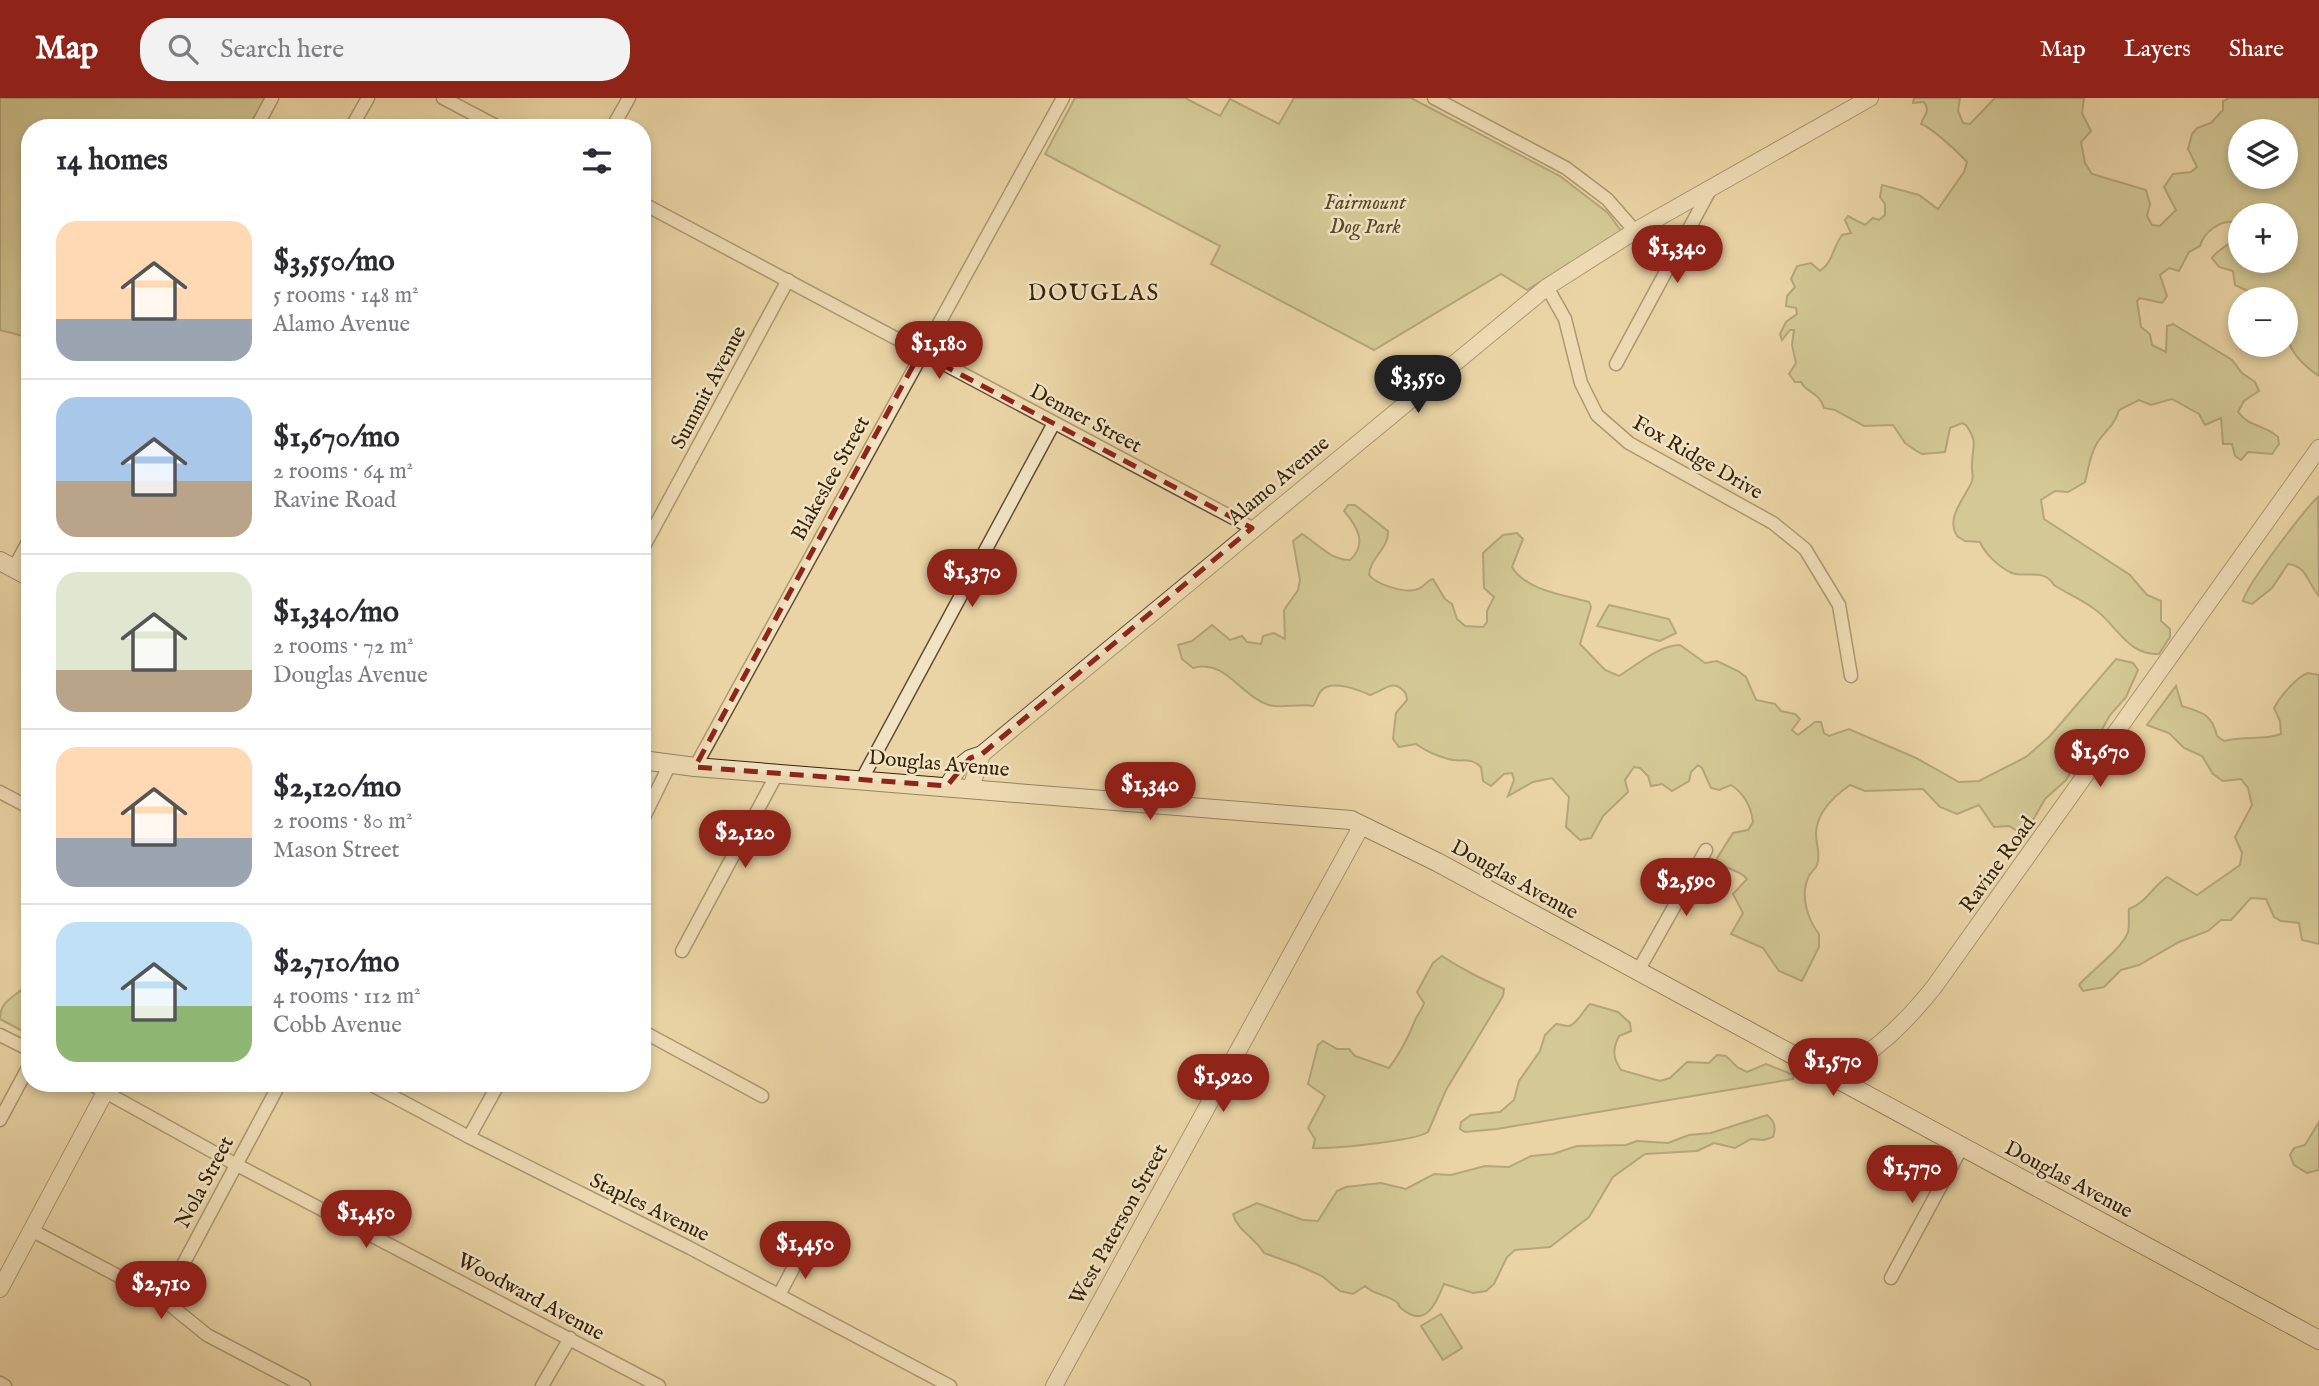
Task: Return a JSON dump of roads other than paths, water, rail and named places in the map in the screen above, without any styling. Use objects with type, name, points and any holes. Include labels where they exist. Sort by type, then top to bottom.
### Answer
[{"type":"main road","name":"Douglas Avenue","points":[[651,761],[695,767],[1337,817],[1362,825],[1830,1074],[2319,1340]]},
{"type":"street","points":[[261,119],[272,98]]},
{"type":"street","points":[[356,119],[368,98]]},
{"type":"street","points":[[617,119],[629,98]]},
{"type":"street","name":"Blakeslee Street","points":[[695,767],[920,353],[1063,98]]},
{"type":"street","points":[[1434,98],[1566,169],[1607,199],[1635,231]]},
{"type":"street","points":[[450,100],[484,119]]},
{"type":"street","name":"Alamo Avenue","points":[[947,786],[960,766],[970,758],[982,754],[1252,528],[1547,287],[1635,231],[1710,190],[1859,100]]},
{"type":"street","points":[[1616,364],[1710,190]]},
{"type":"street","name":"Denner Street","points":[[651,208],[1252,528]]},
{"type":"street","name":"Summit Avenue","points":[[651,533],[788,280]]},
{"type":"street","name":"Fox Ridge Drive","points":[[1547,287],[1565,319],[1581,383],[1597,415],[1629,443],[1773,523],[1805,549],[1839,605],[1851,676]]},
{"type":"street","points":[[862,779],[1054,423]]},
{"type":"street","name":"Ravine Road","points":[[1830,1074],[1852,1065],[1887,1037],[1934,987],[2319,448]]},
{"type":"street","points":[[7,565],[21,549]]},
{"type":"street","points":[[971,788],[982,754]]},
{"type":"street","points":[[651,803],[670,764]]},
{"type":"street","points":[[682,951],[778,772]]},
{"type":"street","points":[[0,792],[21,803]]},
{"type":"street","name":"West Paterson Street","points":[[1054,1386],[1362,825]]},
{"type":"street","points":[[1637,971],[1706,849]]},
{"type":"street","points":[[0,1035],[21,1046]]},
{"type":"street","points":[[651,1036],[762,1096]]},
{"type":"street","points":[[0,1121],[21,1081]]},
{"type":"street","points":[[1,1286],[105,1092]]},
{"type":"street","name":"Woodward Avenue","points":[[114,1092],[235,1164],[659,1386]]},
{"type":"street","name":"Nola Street","points":[[164,1300],[275,1092]]},
{"type":"street","name":"Staples Avenue","points":[[385,1092],[469,1138],[691,1248],[950,1386]]},
{"type":"street","points":[[469,1138],[494,1092]]},
{"type":"street","points":[[1891,1278],[1962,1147]]},
{"type":"street","points":[[31,1230],[164,1300],[207,1335],[304,1386]]},
{"type":"street","points":[[779,1295],[803,1250]]},
{"type":"street","points":[[542,1386],[570,1338]]},
{"type":"street","points":[[0,1383],[5,1386]]},
{"type":"district","name":"DOUGLAS","points":[[1094,292]]},
{"type":"park label","name":"Fairmount Dog Park","points":[[1365,214]]}]
